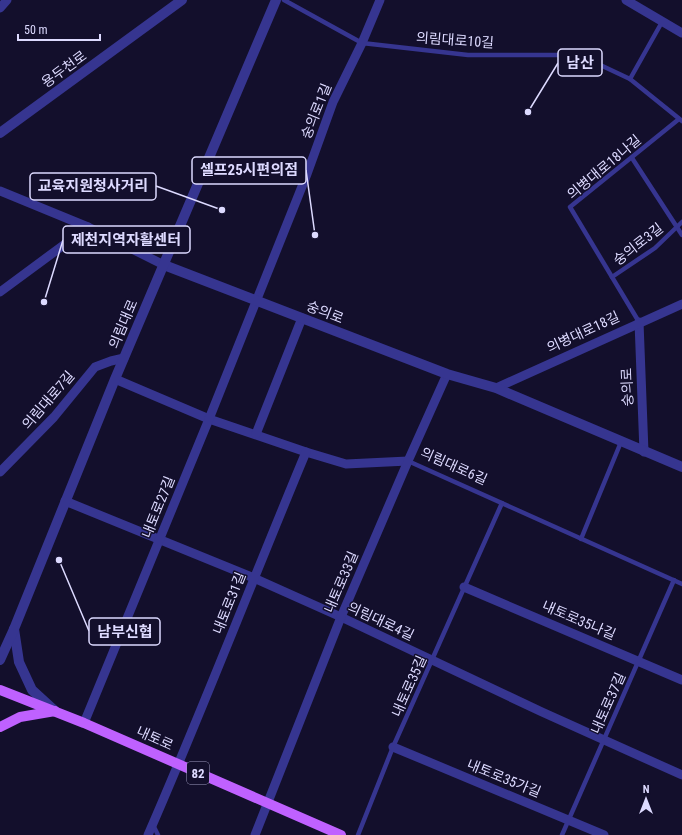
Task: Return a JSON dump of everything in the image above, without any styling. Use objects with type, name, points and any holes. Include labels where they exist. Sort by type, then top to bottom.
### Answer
[{"type":"main road","name":"내토로","points":[[0,690],[84,722],[340,835]]},
{"type":"main road","points":[[0,727],[20,717],[55,711]]},
{"type":"street","points":[[0,8],[8,0]]},
{"type":"street","name":"용두천로","points":[[0,133],[182,0]]},
{"type":"street","name":"의림대로","points":[[0,660],[14,629],[115,379],[276,0]]},
{"type":"street","name":"숭의로1길","points":[[256,300],[307,174],[333,102],[362,43],[380,0]]},
{"type":"street","points":[[626,0],[682,33]]},
{"type":"street","name":"숭의로","points":[[0,192],[88,228],[164,265],[447,374],[496,388],[682,467]]},
{"type":"street","points":[[0,292],[88,228]]},
{"type":"street","name":"내토로27길","points":[[84,722],[160,540],[256,300]]},
{"type":"street","name":"의병대로18길","points":[[496,388],[639,322],[682,304]]},
{"type":"street","points":[[256,434],[302,318]]},
{"type":"street","name":"숭의로","points":[[639,322],[644,452]]},
{"type":"street","name":"의림대로7길","points":[[0,472],[54,417],[95,367],[124,358]]},
{"type":"street","name":"내토로33길","points":[[255,835],[341,617],[447,374]]},
{"type":"street","name":"의림대로6길","points":[[115,379],[209,419],[346,464],[408,461]]},
{"type":"street","name":"내토로31길","points":[[148,835],[179,764],[306,452]]},
{"type":"street","name":"의림대로4길","points":[[65,501],[254,578],[682,775]]},
{"type":"street","name":"내토로35나길","points":[[464,587],[682,680]]},
{"type":"street","points":[[0,641],[14,629]]},
{"type":"street","points":[[14,629],[20,662],[32,690],[55,711]]},
{"type":"street","name":"내토로35가길","points":[[394,747],[604,835]]},
{"type":"lane","name":"의림대로10길","points":[[284,0],[362,43],[468,55],[579,55],[630,79],[681,120]]},
{"type":"lane","points":[[630,79],[662,22]]},
{"type":"lane","name":"의병대로18나길","points":[[639,322],[570,207],[681,120]]},
{"type":"lane","name":"숭의로3길","points":[[632,158],[676,227]]},
{"type":"lane","name":"숭의로3길","points":[[612,277],[654,248],[682,222]]},
{"type":"lane","points":[[676,227],[682,235]]},
{"type":"lane","points":[[582,539],[621,442]]},
{"type":"lane","name":"의림대로6길","points":[[408,461],[682,584]]},
{"type":"lane","name":"내토로35길","points":[[358,835],[394,747],[502,503]]},
{"type":"lane","name":"내토로37길","points":[[562,835],[674,580]]},
{"type":"lane","points":[[153,824],[158,835]]},
{"type":"place","name":"남산","points":[[528,112]]},
{"type":"place","name":"교육지원청사거리","points":[[222,210]]},
{"type":"place","name":"셀프25시편의점","points":[[315,235]]},
{"type":"place","name":"제천지역자활센터","points":[[44,302]]},
{"type":"place","name":"남부신협","points":[[59,560]]}]
